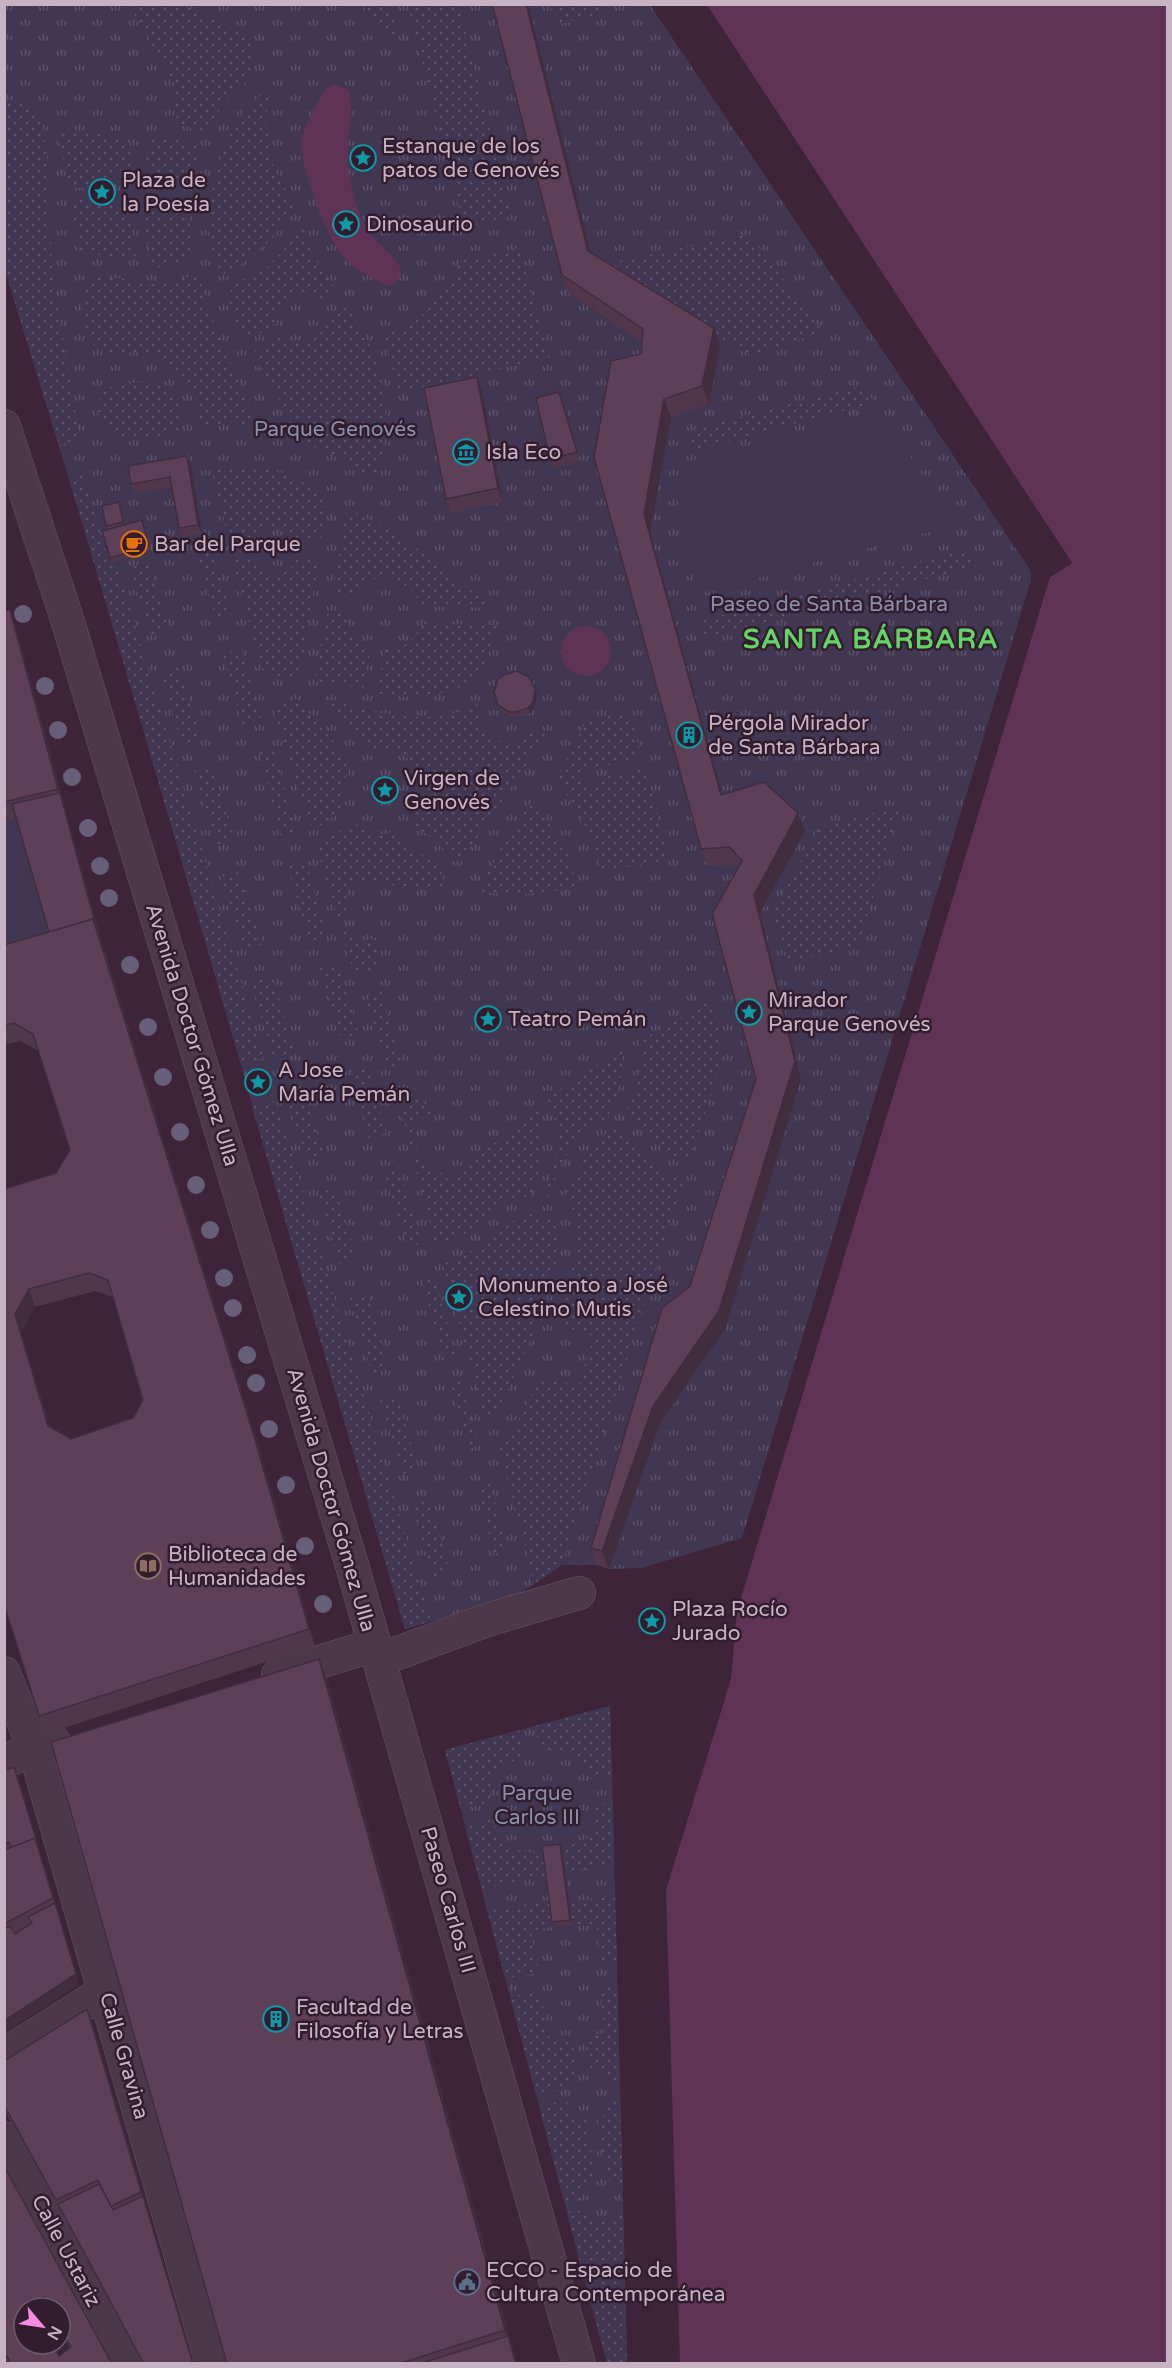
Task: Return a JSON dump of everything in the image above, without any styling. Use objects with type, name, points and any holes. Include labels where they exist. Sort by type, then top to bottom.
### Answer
[{"type":"street","name":"Avenida Doctor Gómez Ulla","points":[[4,426],[12,482],[67,619],[376,1653]]},
{"type":"street","points":[[250,1683],[376,1653],[579,1593]]},
{"type":"street","name":"Paseo Carlos III","points":[[376,1653],[579,2364]]},
{"type":"street","name":"Calle Gravina","points":[[4,1672],[19,1742],[105,1992],[212,2364]]},
{"type":"street","points":[[4,1762],[19,1742],[83,1733]]},
{"type":"street","points":[[4,2055],[105,1992]]},
{"type":"street","name":"Calle Ustariz","points":[[4,2138],[127,2364]]},
{"type":"green space","name":"Parque Genovés","points":[[4,5],[650,5],[1031,571],[1031,580],[742,1538],[641,1568],[609,1569],[597,1565],[562,1565],[513,1598],[405,1629],[96,567],[5,270]]},
{"type":"green space","points":[[129,5],[184,5],[248,36],[254,55],[251,74],[244,85],[229,97],[203,132],[196,132],[179,122],[176,116],[174,83]]},
{"type":"green space","points":[[362,5],[391,5],[400,48],[377,28]]},
{"type":"green space","points":[[408,5],[459,5],[511,216],[464,228]]},
{"type":"green space","points":[[549,5],[602,5],[606,12],[562,24]]},
{"type":"green space","points":[[270,86],[266,119],[273,166],[294,205],[280,228],[264,246],[244,262],[221,275],[209,230],[214,179],[231,132],[257,98]]},
{"type":"green space","points":[[4,99],[17,101],[41,116],[47,152],[52,271],[80,440],[59,445],[5,270]]},
{"type":"green space","points":[[66,129],[129,139],[132,168],[117,175],[111,189],[69,188],[59,136],[60,131]]},
{"type":"green space","points":[[149,139],[181,140],[201,147],[190,185],[162,183],[158,172],[146,166]]},
{"type":"green space","points":[[163,196],[186,200],[194,252],[192,258],[178,265],[152,268],[143,215],[155,209]]},
{"type":"green space","points":[[70,197],[113,200],[121,213],[131,217],[136,259],[80,253]]},
{"type":"green space","points":[[303,228],[315,259],[337,291],[320,302],[306,292],[293,294],[284,300],[277,322],[247,342],[230,307],[229,299],[233,284],[269,266]]},
{"type":"green space","points":[[749,234],[823,332],[751,355],[605,264]]},
{"type":"green space","points":[[519,248],[550,357],[399,393],[382,330],[395,330],[419,318],[439,296],[462,260]]},
{"type":"green space","points":[[199,275],[208,309],[258,428],[232,422],[200,427],[193,391],[183,376],[169,363],[143,353],[113,354],[102,351],[88,337],[83,305],[84,294],[91,276],[163,282]]},
{"type":"green space","points":[[346,307],[370,345],[383,389],[386,412],[385,435],[374,479],[342,459],[296,439],[285,409],[252,353],[284,335],[295,341],[313,340],[325,328],[327,317]]},
{"type":"green space","points":[[143,381],[161,386],[169,391],[180,404],[183,413],[178,431],[136,440],[115,434],[100,420],[96,406],[105,388]]},
{"type":"green space","points":[[864,385],[874,403],[688,451],[691,430]]},
{"type":"green space","points":[[881,411],[955,525],[698,594],[676,514],[684,463]]},
{"type":"green space","points":[[258,467],[275,471],[293,477],[319,493],[327,504],[320,541],[294,542],[291,536],[275,527],[259,533],[253,543],[230,544],[211,468]]},
{"type":"green space","points":[[83,474],[109,563],[116,561],[264,1058],[242,1064],[69,479]]},
{"type":"green space","points":[[347,508],[399,535],[494,608],[423,606],[406,586],[381,576],[359,586],[352,597],[332,595]]},
{"type":"green space","name":"Paseo de Santa Bárbara","points":[[964,550],[979,565],[706,638],[700,621]]},
{"type":"green space","points":[[213,551],[231,615],[216,619],[197,555]]},
{"type":"green space","points":[[232,559],[249,559],[267,574],[280,575],[292,567],[297,559],[319,559],[301,669],[295,677],[276,676],[261,666]]},
{"type":"green space","points":[[149,562],[169,629],[151,635],[130,568]]},
{"type":"green space","points":[[328,611],[347,614],[351,630],[371,648],[363,688],[317,682],[315,673]]},
{"type":"green space","points":[[423,624],[498,625],[481,676],[470,684],[441,693],[405,697],[375,693],[386,649],[403,646],[412,639]]},
{"type":"green space","points":[[16,628],[100,937],[5,965],[4,630]]},
{"type":"green space","points":[[241,648],[262,720],[243,725],[223,654]]},
{"type":"green space","points":[[179,667],[202,739],[182,745],[160,673]]},
{"type":"green space","points":[[289,696],[298,700],[352,763],[341,785],[345,809],[312,831],[274,712],[277,703]]},
{"type":"green space","points":[[324,698],[387,714],[419,717],[451,714],[477,703],[480,722],[489,735],[495,739],[502,742],[522,741],[533,729],[546,736],[460,863],[411,821],[420,806],[424,792],[419,769],[399,754],[368,750]]},
{"type":"green space","points":[[630,711],[641,756],[595,769],[585,768],[579,780],[590,786],[597,779],[645,768],[669,860],[601,871],[579,813],[556,782],[586,721]]},
{"type":"green space","points":[[274,748],[296,831],[281,835],[259,751]]},
{"type":"green space","points":[[211,766],[234,839],[217,845],[194,771]]},
{"type":"green space","points":[[534,798],[567,853],[572,865],[575,889],[511,895],[478,891],[506,839]]},
{"type":"green space","points":[[901,806],[858,946],[789,962],[772,913],[820,827]]},
{"type":"green space","points":[[354,822],[371,833],[392,832],[441,869],[445,889],[349,882],[344,924],[356,942],[376,938],[378,968],[355,976],[316,846]]},
{"type":"green space","points":[[306,861],[327,937],[309,941],[288,866]]},
{"type":"green space","points":[[239,872],[263,944],[244,951],[220,878]]},
{"type":"green space","points":[[339,963],[359,1035],[341,1040],[320,968]]},
{"type":"green space","points":[[272,976],[296,1053],[274,1059],[251,983]]},
{"type":"green space","points":[[381,989],[391,1030],[404,1066],[395,1070],[388,1068],[366,1004],[369,994]]},
{"type":"green space","points":[[713,999],[723,1056],[689,1163],[665,1152],[643,1127],[624,1114],[638,1078],[641,1060],[640,1041]]},
{"type":"green space","points":[[622,1051],[621,1077],[616,1098],[608,1115],[603,1121],[588,1128],[577,1139],[563,1163],[549,1197],[544,1196],[557,1148],[556,1124],[548,1100],[573,1079]]},
{"type":"green space","points":[[368,1066],[386,1133],[369,1138],[351,1070]]},
{"type":"green space","points":[[415,1087],[425,1104],[433,1112],[413,1125],[417,1152],[449,1180],[537,1109],[542,1142],[537,1176],[530,1197],[508,1199],[460,1237],[435,1244],[397,1094]]},
{"type":"green space","points":[[303,1088],[324,1155],[306,1161],[285,1093]]},
{"type":"green space","points":[[276,1101],[431,1621],[405,1629],[252,1107]]},
{"type":"green space","points":[[613,1129],[628,1135],[657,1168],[684,1179],[562,1565],[533,1585],[527,1551],[499,1447],[527,1405],[540,1377],[578,1386],[594,1336],[559,1325],[575,1257],[575,1212],[564,1198],[590,1151],[604,1135]]},
{"type":"green space","points":[[399,1167],[423,1243],[408,1248],[384,1172]]},
{"type":"green space","points":[[335,1188],[357,1260],[340,1265],[318,1193]]},
{"type":"green space","points":[[526,1214],[546,1217],[555,1225],[558,1242],[555,1267],[547,1296],[523,1358],[487,1427],[443,1264],[488,1243],[512,1222]]},
{"type":"green space","points":[[433,1273],[456,1354],[443,1357],[421,1277]]},
{"type":"green space","points":[[367,1292],[389,1369],[372,1374],[350,1298]]},
{"type":"green space","points":[[459,1378],[479,1446],[469,1449],[450,1381]]},
{"type":"green space","points":[[396,1394],[419,1469],[403,1474],[380,1399]]},
{"type":"green space","points":[[490,1484],[507,1551],[494,1554],[477,1487]]},
{"type":"green space","points":[[429,1499],[450,1572],[433,1577],[412,1504]]},
{"type":"green space","name":"Parque Carlos III","points":[[610,1706],[627,2363],[607,2363],[445,1750]]},
{"type":"green space","points":[[610,1706],[612,1775],[590,1779],[584,1763],[572,1754],[557,1750],[541,1751],[534,1726]]},
{"type":"green space","points":[[519,1730],[523,1757],[508,1764],[498,1773],[490,1793],[490,1802],[461,1809],[445,1750]]},
{"type":"green space","points":[[613,1803],[614,1867],[565,1871],[562,1849],[588,1838],[594,1823],[594,1804]]},
{"type":"green space","points":[[492,1819],[500,1836],[510,1847],[525,1852],[543,1851],[546,1876],[482,1889],[465,1826]]},
{"type":"green space","points":[[615,1896],[617,1963],[600,1965],[597,1926],[572,1925],[569,1902]]},
{"type":"green space","points":[[550,1901],[553,1927],[531,1931],[538,1973],[505,1978],[487,1910]]},
{"type":"green space","points":[[617,1986],[620,2081],[610,2082],[605,2072],[591,2069],[586,2036],[604,2033],[600,1987]]},
{"type":"green space","points":[[540,1992],[550,2040],[572,2038],[577,2074],[570,2078],[566,2088],[536,2095],[510,1996]]},
{"type":"green space","points":[[620,2097],[623,2190],[607,2179],[597,2119],[605,2114],[613,2098]]},
{"type":"green space","points":[[566,2100],[574,2113],[588,2119],[594,2178],[582,2189],[580,2200],[565,2205],[539,2106]]},
{"type":"green space","points":[[623,2205],[627,2363],[607,2363],[567,2214],[582,2210],[592,2218],[604,2220],[615,2215]]},
{"type":"shaded area","points":[[707,5],[1167,5],[1167,2363],[680,2363],[666,1890],[731,1679],[737,1611],[1050,577],[1072,563]]},
{"type":"shaded area","points":[[334,84],[348,89],[350,96],[348,162],[352,189],[362,220],[368,231],[397,262],[401,270],[398,281],[388,286],[357,269],[342,255],[321,216],[304,163],[302,138],[308,121],[320,98]]},
{"type":"shaded area","points":[[586,626],[604,633],[611,651],[604,669],[586,676],[568,669],[561,651],[568,633]]},
{"type":"pier","points":[[704,4],[707,5],[1072,563],[1050,577],[1049,574],[1068,562]]},
{"type":"building","name":"Pérgola Mirador de Santa Bárbara","points":[[492,4],[526,4],[588,251],[714,328],[702,386],[664,399],[644,514],[721,795],[764,782],[798,813],[754,895],[795,1061],[719,1311],[653,1406],[602,1551],[591,1548],[662,1308],[690,1286],[756,1079],[712,914],[742,861],[730,847],[701,849],[594,457],[611,361],[641,354],[643,329],[562,275]]},
{"type":"building","name":"Isla Eco","points":[[477,377],[498,488],[446,499],[424,388]]},
{"type":"building","points":[[559,392],[577,452],[550,459],[536,398]]},
{"type":"building","points":[[187,456],[198,525],[179,528],[170,477],[131,484],[128,466]]},
{"type":"building","points":[[119,502],[123,522],[106,526],[102,506]]},
{"type":"building","points":[[142,520],[149,546],[110,558],[102,531]]},
{"type":"building","points":[[10,610],[58,789],[4,802],[4,611]]},
{"type":"building","points":[[517,671],[529,677],[535,689],[533,702],[528,708],[509,712],[498,705],[494,692],[498,679]]},
{"type":"building","points":[[60,793],[95,923],[93,919],[49,932],[12,804]]},
{"type":"building","points":[[93,919],[253,1433],[309,1629],[39,1716],[4,1604],[4,1189],[56,1173],[70,1150],[33,1034],[14,1023],[4,1025],[4,945]],"holes":[[[89,1273],[108,1280],[143,1400],[133,1418],[71,1439],[48,1426],[15,1314],[29,1289]]]},
{"type":"building","name":"Facultad de Filosofía y Letras","points":[[319,1659],[505,2330],[398,2364],[227,2364],[51,1742]]},
{"type":"building","points":[[14,1767],[37,1842],[35,1838],[12,1848],[9,1842],[4,1845],[4,1771]]},
{"type":"building","points":[[35,1838],[53,1898],[4,1924],[4,1850]]},
{"type":"building","points":[[560,1844],[570,1920],[552,1922],[542,1846]]},
{"type":"building","points":[[55,1903],[76,1974],[4,2021],[4,1929],[10,1926],[15,1934],[32,1923],[28,1917]]},
{"type":"building","points":[[87,2009],[141,2192],[111,2206],[98,2180],[56,2200],[4,2105],[4,2061]]},
{"type":"building","points":[[4,2166],[112,2364],[11,2364],[7,2356],[4,2358]]},
{"type":"building","points":[[99,2184],[113,2210],[143,2196],[193,2364],[144,2364],[58,2204]]},
{"type":"building","points":[[508,2336],[516,2364],[419,2364]]},
{"type":"place","name":"Estanque de los patos de Genovés","points":[[363,158]]},
{"type":"place","name":"Plaza de la Poesía","points":[[102,192]]},
{"type":"place","name":"Dinosaurio","points":[[346,224]]},
{"type":"place","name":"Isla Eco","points":[[466,452]]},
{"type":"place","name":"Bar del Parque","points":[[134,544]]},
{"type":"place","name":"Pérgola Mirador de Santa Bárbara","points":[[689,735]]},
{"type":"place","name":"Virgen de Genovés","points":[[385,790]]},
{"type":"place","name":"Mirador Parque Genovés","points":[[749,1012]]},
{"type":"place","name":"Teatro Pemán","points":[[488,1019]]},
{"type":"place","name":"A Jose María Pemán","points":[[258,1082]]},
{"type":"place","name":"Monumento a José Celestino Mutis","points":[[459,1297]]},
{"type":"place","name":"Biblioteca de Humanidades","points":[[148,1566]]},
{"type":"place","name":"Plaza Rocío Jurado","points":[[652,1621]]},
{"type":"place","name":"Facultad de Filosofía y Letras","points":[[276,2019]]},
{"type":"place","name":"ECCO - Espacio de Cultura Contemporánea","points":[[467,2282]]},
{"type":"district","name":"SANTA BÁRBARA","points":[[871,639]]}]
